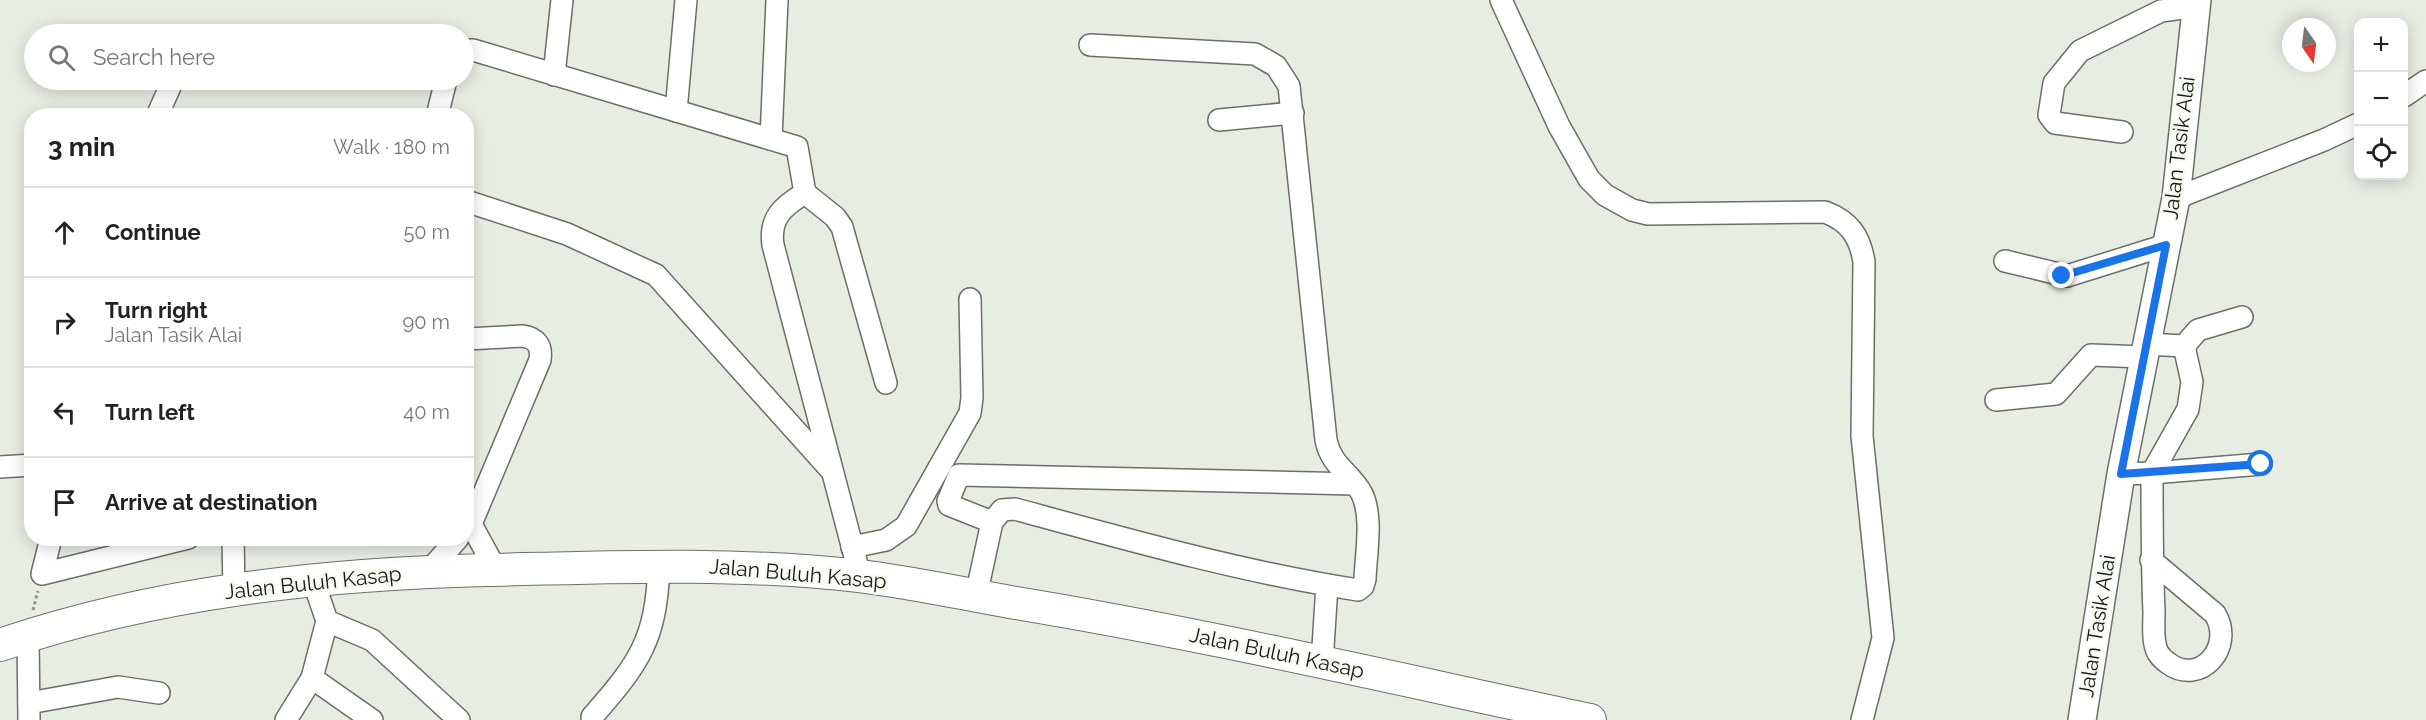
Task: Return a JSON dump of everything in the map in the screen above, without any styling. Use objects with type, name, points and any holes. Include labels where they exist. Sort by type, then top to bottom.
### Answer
[{"type":"highway","name":"Jalan Buluh Kasap","points":[[14,640],[134,608],[234,590],[313,580],[429,571],[856,562],[976,596],[1130,621],[1590,720]]},
{"type":"main road","name":"Jalan Tasik Alai","points":[[2082,720],[2121,474],[2176,198],[2197,3]]},
{"type":"street","points":[[554,75],[562,0]]},
{"type":"street","points":[[676,111],[686,0]]},
{"type":"street","points":[[771,139],[777,0]]},
{"type":"street","points":[[1501,0],[1559,126],[1586,175],[1600,192],[1632,210],[1648,214],[1825,212],[1849,225],[1857,236],[1864,262],[1862,436],[1883,638],[1862,720]]},
{"type":"street","points":[[2122,132],[2055,123],[2049,110],[2054,83],[2080,51],[2161,11],[2197,3]]},
{"type":"street","points":[[976,596],[993,522],[1002,510],[1015,509],[1168,550],[1327,585],[1358,590],[1363,586],[1366,509],[1355,484],[1334,462],[1326,440],[1289,86],[1276,66],[1255,54],[1089,45]]},
{"type":"street","points":[[474,50],[797,147],[805,193],[835,216],[842,227],[886,383]]},
{"type":"street","points":[[2408,93],[2426,81]]},
{"type":"street","points":[[161,108],[169,90]]},
{"type":"street","points":[[439,108],[444,90]]},
{"type":"street","points":[[1219,120],[1293,113]]},
{"type":"street","points":[[2176,198],[2324,140],[2354,126]]},
{"type":"street","points":[[805,193],[782,209],[776,217],[771,236],[856,562],[906,526],[970,413],[972,398],[970,299]]},
{"type":"street","points":[[474,204],[567,234],[656,275],[832,471]]},
{"type":"street","points":[[2005,261],[2067,276],[2166,245]]},
{"type":"street","points":[[1996,400],[2060,392],[2091,355],[2184,346],[2198,330],[2242,317]]},
{"type":"street","points":[[474,339],[531,337],[538,343],[541,351],[540,360],[474,500]]},
{"type":"street","points":[[2151,560],[2215,614],[2220,622],[2222,643],[2217,653],[2200,668],[2186,670],[2175,667],[2158,653],[2155,639],[2151,560],[2152,473],[2188,409],[2192,382],[2184,346]]},
{"type":"street","points":[[2121,474],[2261,464]]},
{"type":"street","points":[[0,467],[24,466]]},
{"type":"street","points":[[993,522],[950,505],[948,501],[959,475],[1355,484]]},
{"type":"street","points":[[474,542],[496,570]]},
{"type":"street","points":[[49,546],[42,574],[156,546]]},
{"type":"street","points":[[233,546],[234,590]]},
{"type":"street","points":[[429,571],[451,546]]},
{"type":"street","points":[[592,717],[635,664],[652,630],[657,602],[659,566]]},
{"type":"street","points":[[286,720],[312,678],[327,621],[313,580]]},
{"type":"street","points":[[1322,663],[1327,585]]},
{"type":"street","points":[[327,621],[375,643],[459,720]]},
{"type":"street","points":[[14,640],[29,711],[118,687],[159,693]]},
{"type":"street","points":[[312,678],[372,720]]},
{"type":"path","points":[[14,640],[42,574]]},
{"type":"route","points":[[2062,276],[2166,245],[2121,474],[2261,464]]}]
